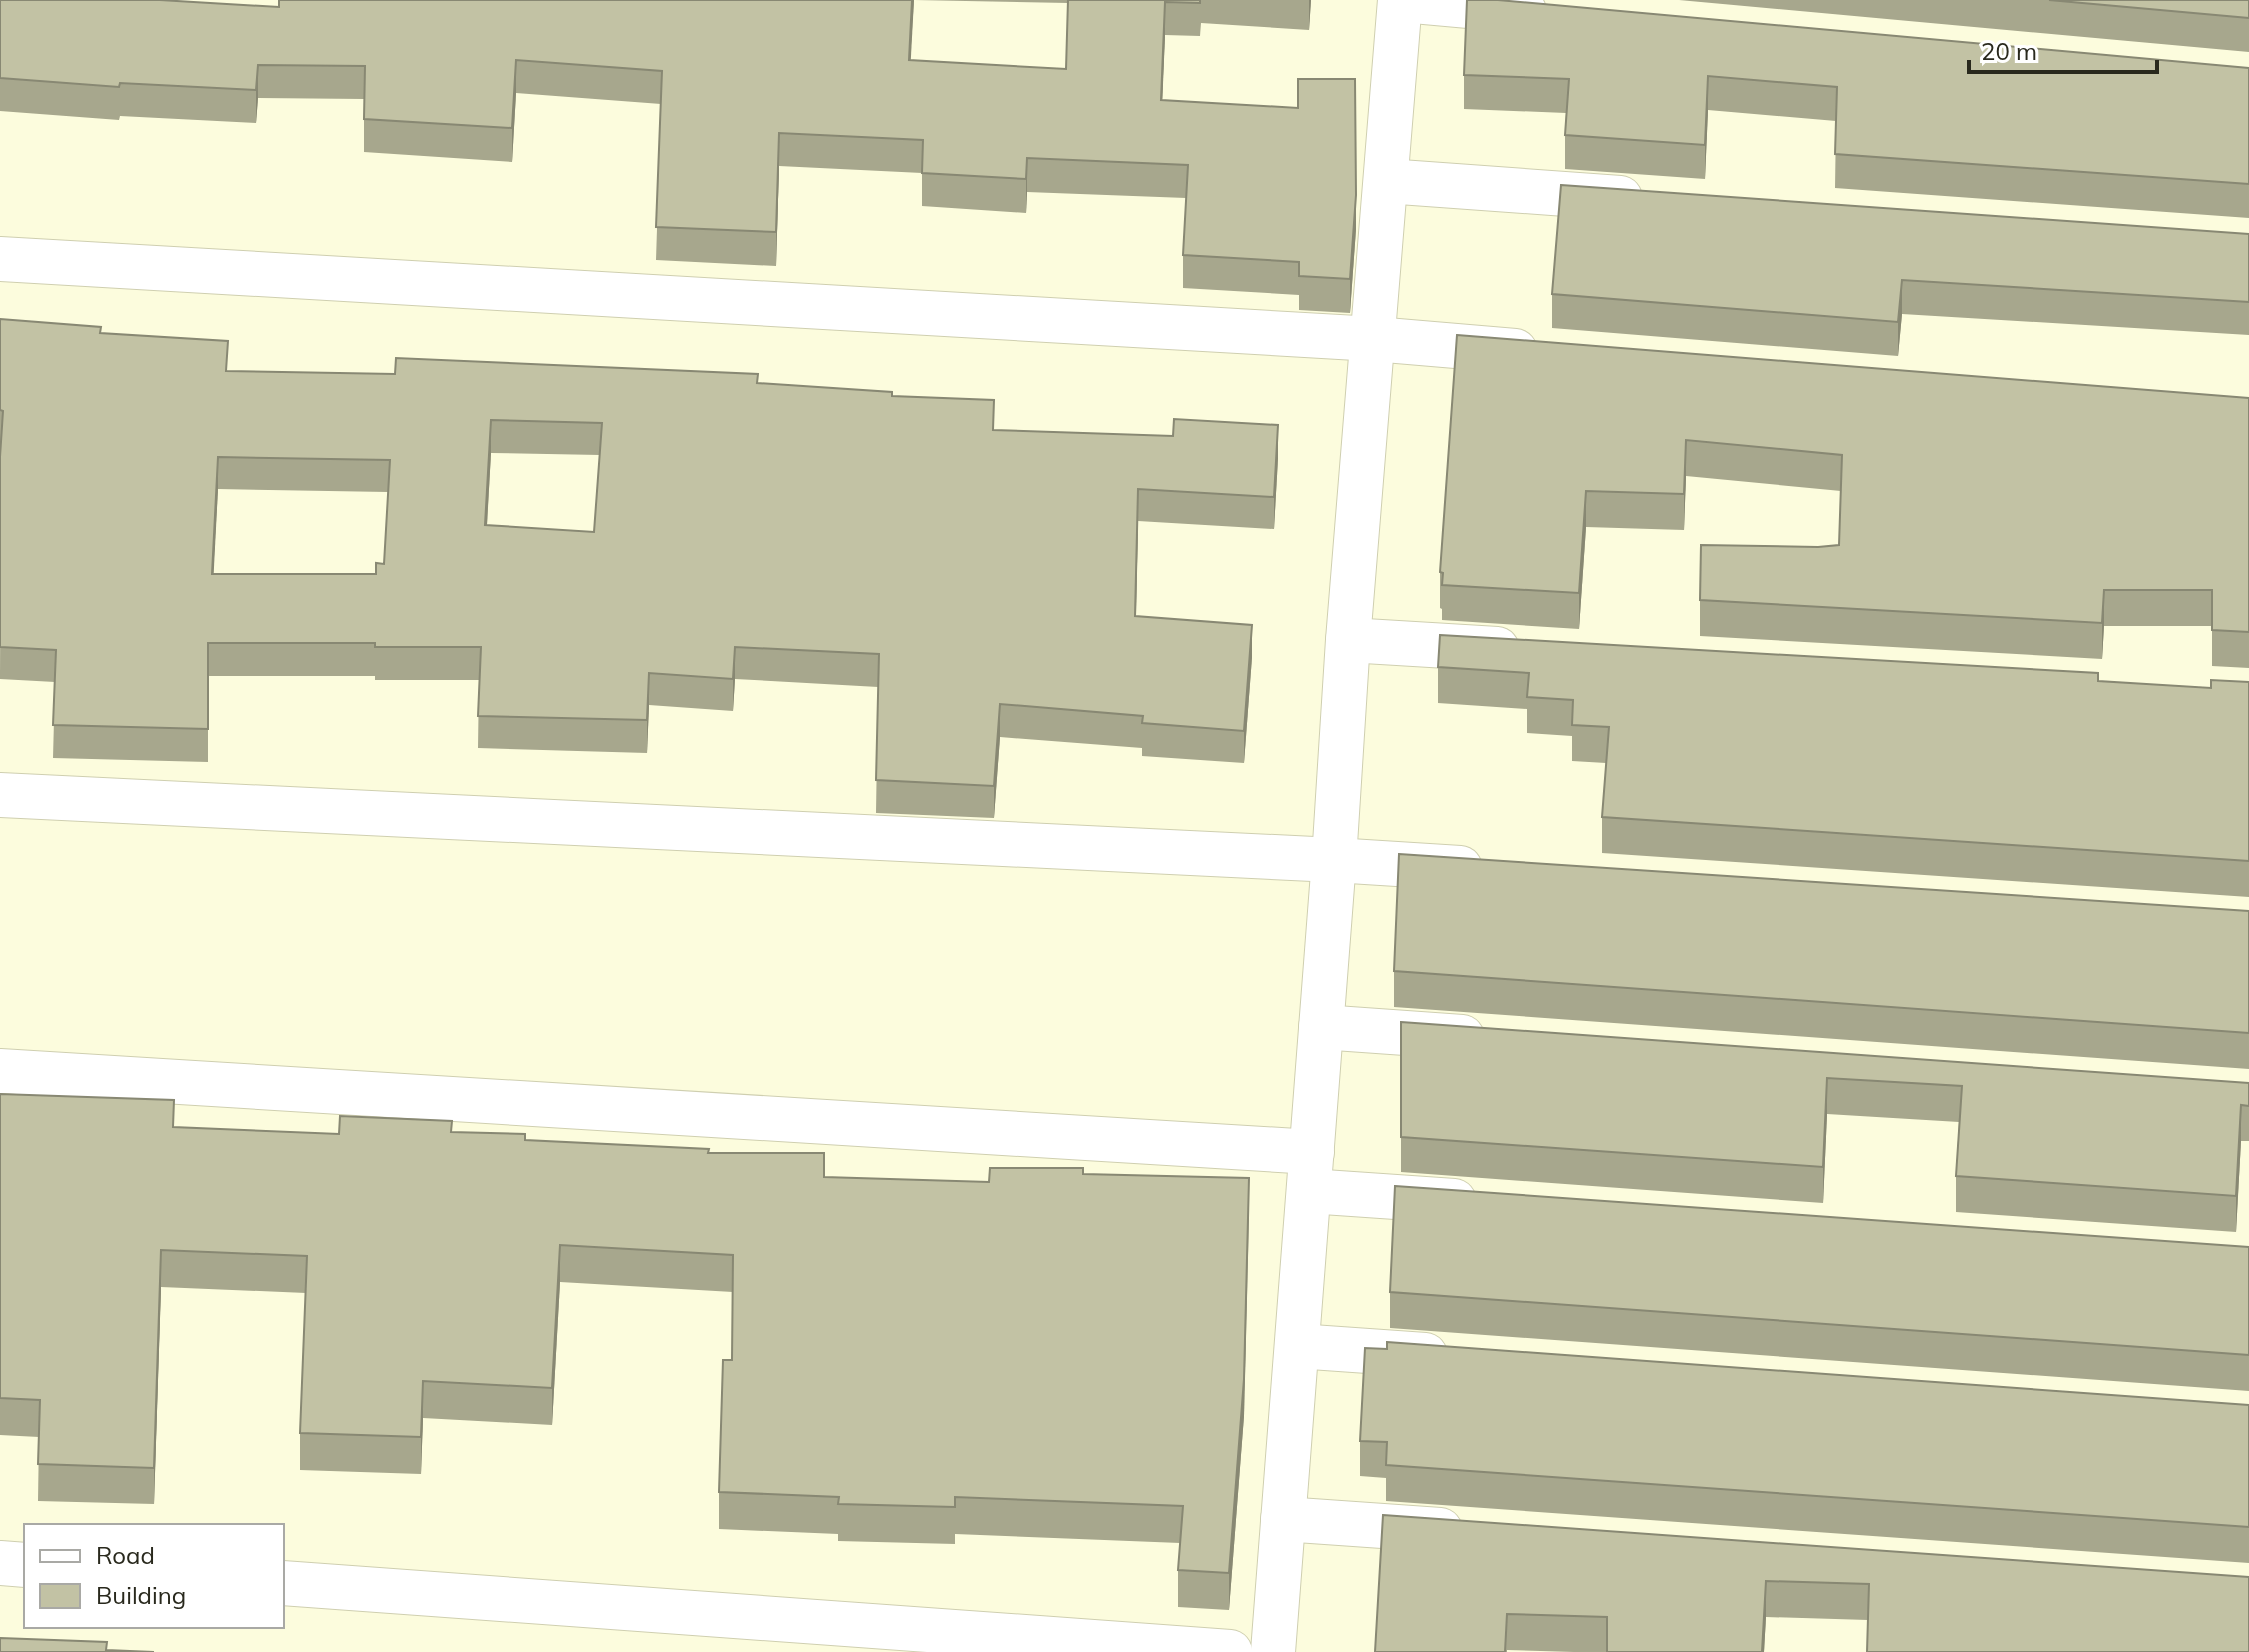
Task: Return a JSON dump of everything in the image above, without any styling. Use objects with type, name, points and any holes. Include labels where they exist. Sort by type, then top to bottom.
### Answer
[{"type":"street","points":[[1273,1652],[1348,640],[1401,0],[1560,14]]},
{"type":"street","points":[[1386,181],[1653,200]]},
{"type":"street","points":[[0,259],[1374,339],[1549,353]]},
{"type":"street","points":[[1348,640],[1537,651]]},
{"type":"street","points":[[0,795],[1492,870]]},
{"type":"street","points":[[1321,1027],[1494,1039]]},
{"type":"street","points":[[0,1071],[1310,1172],[1500,1204]]},
{"type":"street","points":[[1297,1346],[1471,1358]]},
{"type":"street","points":[[1283,1519],[1473,1533]]},
{"type":"street","points":[[0,1563],[24,1565]]},
{"type":"street","points":[[284,1583],[1230,1652]]},
{"type":"building","points":[[0,0],[160,0],[279,7],[279,0],[912,0],[909,60],[1066,69],[1068,0],[1200,0],[1200,3],[1165,2],[1161,100],[1298,108],[1298,79],[1355,79],[1356,195],[1350,279],[1299,276],[1299,262],[1183,255],[1188,165],[1027,158],[1026,179],[922,173],[923,140],[779,133],[776,232],[656,227],[662,71],[516,60],[512,128],[364,119],[365,66],[258,65],[256,90],[120,83],[119,87],[0,78]]},
{"type":"building","points":[[1467,0],[1498,0],[2249,68],[2249,184],[1835,154],[1837,87],[1708,76],[1705,145],[1565,135],[1569,79],[1464,75]]},
{"type":"building","points":[[2049,0],[2249,0],[2249,18]]},
{"type":"building","points":[[1561,185],[2249,234],[2249,302],[1902,280],[1898,322],[1552,294]]},
{"type":"building","points":[[0,319],[101,327],[100,333],[228,341],[226,371],[395,374],[396,358],[758,374],[757,383],[892,392],[892,396],[994,400],[993,430],[1173,436],[1174,419],[1278,425],[1274,497],[1138,489],[1135,616],[1252,625],[1244,731],[1142,723],[1143,716],[1000,704],[994,786],[876,780],[879,654],[735,647],[733,679],[649,673],[647,720],[478,716],[481,647],[375,647],[375,643],[208,643],[208,729],[53,725],[56,650],[0,647],[0,457],[3,411],[0,410]],"holes":[[[491,420],[602,423],[594,532],[485,525]],[[218,457],[390,460],[384,564],[376,563],[376,574],[212,574]]]},
{"type":"building","points":[[1457,335],[2249,398],[2249,632],[2212,630],[2212,590],[2104,590],[2102,623],[1700,600],[1701,545],[1839,545],[1842,455],[1686,440],[1684,494],[1586,491],[1579,593],[1442,585],[1443,573],[1440,572]]},
{"type":"building","points":[[1440,635],[2098,673],[2098,681],[2211,688],[2211,680],[2249,682],[2249,861],[1602,817],[1609,727],[1572,725],[1573,700],[1527,697],[1529,673],[1438,667]]},
{"type":"building","points":[[1399,854],[2249,911],[2249,1033],[1394,971]]},
{"type":"building","points":[[1401,1022],[2249,1083],[2249,1106],[2241,1105],[2236,1196],[1956,1176],[1962,1086],[1827,1078],[1823,1167],[1401,1137]]},
{"type":"building","points":[[0,1094],[174,1100],[173,1127],[339,1134],[340,1116],[452,1121],[451,1132],[525,1134],[525,1140],[709,1149],[708,1153],[824,1153],[824,1177],[989,1182],[990,1168],[1083,1168],[1083,1174],[1249,1178],[1244,1379],[1229,1573],[1178,1570],[1183,1506],[955,1497],[955,1507],[838,1504],[839,1497],[719,1492],[723,1360],[732,1360],[733,1255],[560,1245],[552,1388],[423,1381],[421,1437],[300,1433],[307,1256],[161,1250],[154,1468],[38,1464],[40,1400],[0,1398]]},
{"type":"building","points":[[1395,1186],[2249,1247],[2249,1355],[1390,1292]]},
{"type":"building","points":[[1387,1342],[2249,1405],[2249,1527],[1386,1465],[1387,1442],[1360,1441],[1365,1348],[1387,1349]]},
{"type":"building","points":[[1383,1515],[2249,1577],[2249,1652],[1867,1652],[1869,1584],[1766,1581],[1762,1652],[1607,1652],[1607,1617],[1507,1614],[1505,1652],[1375,1652]]},
{"type":"building","points":[[0,1638],[107,1642],[106,1650],[154,1652],[0,1652]]}]
